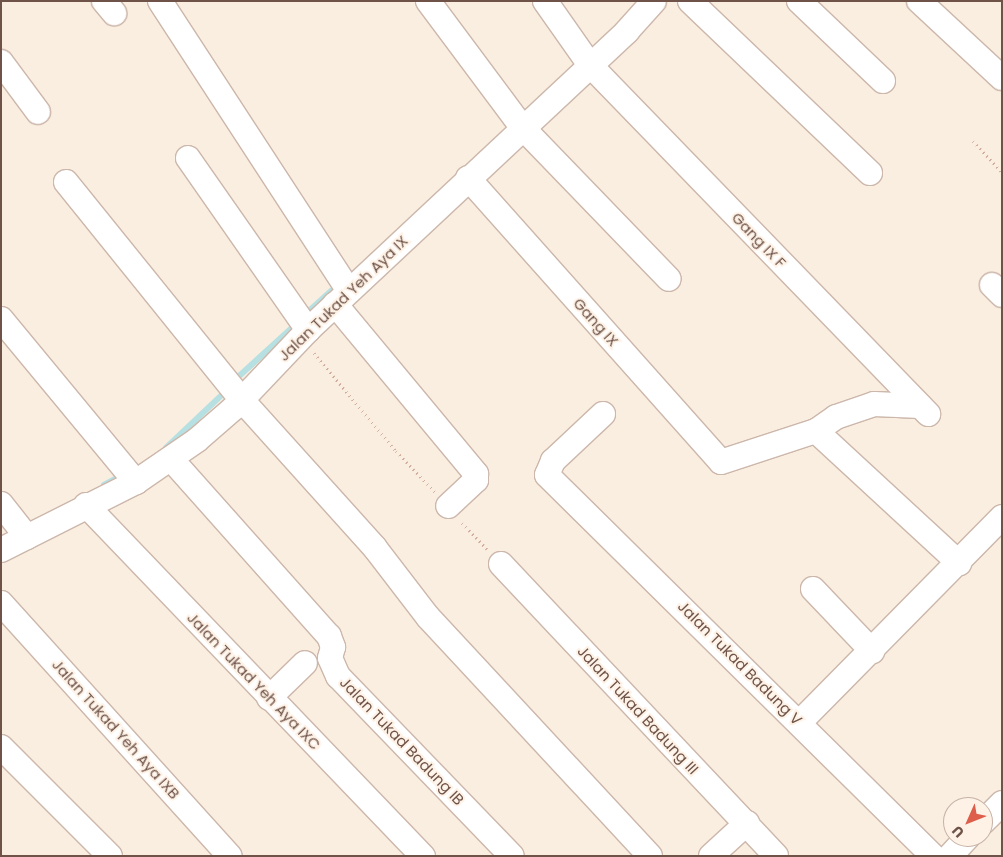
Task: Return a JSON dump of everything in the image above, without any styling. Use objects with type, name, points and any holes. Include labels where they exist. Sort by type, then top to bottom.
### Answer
[{"type":"street","points":[[160,1],[216,84],[342,298],[476,474],[476,480],[448,506]]},
{"type":"street","points":[[428,1],[522,127],[669,279]]},
{"type":"street","name":"Gang IX F","points":[[545,1],[590,66],[924,410],[874,404],[836,417],[816,431]]},
{"type":"street","name":"Jalan Tukad Yeh Aya IX","points":[[1,550],[86,505],[136,482],[172,460],[241,400],[304,334],[522,127],[590,66],[654,1]]},
{"type":"street","points":[[690,1],[870,173]]},
{"type":"street","points":[[799,1],[883,81]]},
{"type":"street","points":[[919,1],[1002,78]]},
{"type":"street","points":[[1,62],[38,112]]},
{"type":"street","points":[[188,158],[304,334]]},
{"type":"street","name":"Gang IX","points":[[468,178],[721,462],[725,463],[816,431]]},
{"type":"street","points":[[66,182],[241,400],[375,548],[434,624],[650,856]]},
{"type":"street","points":[[1,319],[136,482]]},
{"type":"street","name":"Jalan Tukad Badung V","points":[[603,414],[547,471],[555,483],[800,722],[933,856]]},
{"type":"street","points":[[816,431],[959,563]]},
{"type":"street","name":"Jalan Tukad Badung IB","points":[[172,460],[329,636],[333,647],[330,658],[338,676],[512,856]]},
{"type":"street","points":[[1,504],[27,536]]},
{"type":"street","name":"Jalan Tukad Yeh Aya IXC","points":[[86,505],[422,856]]},
{"type":"street","points":[[800,722],[959,563],[1002,517]]},
{"type":"street","name":"Jalan Tukad Badung III","points":[[500,564],[747,823],[776,856]]},
{"type":"street","points":[[813,589],[872,651]]},
{"type":"street","name":"Jalan Tukad Yeh Aya IXB","points":[[1,603],[230,856]]},
{"type":"street","points":[[269,698],[305,663]]},
{"type":"street","points":[[1,747],[110,856]]},
{"type":"street","points":[[993,812],[1002,803]]},
{"type":"street","points":[[711,856],[747,823]]},
{"type":"path","points":[[972,141],[1002,172]]},
{"type":"path","points":[[304,334],[396,452],[500,564]]},
{"type":"waterway","points":[[309,311],[331,291]]},
{"type":"waterway","points":[[236,379],[293,327]]},
{"type":"waterway","points":[[166,448],[225,392]]},
{"type":"waterway","points":[[104,485],[119,477]]}]
